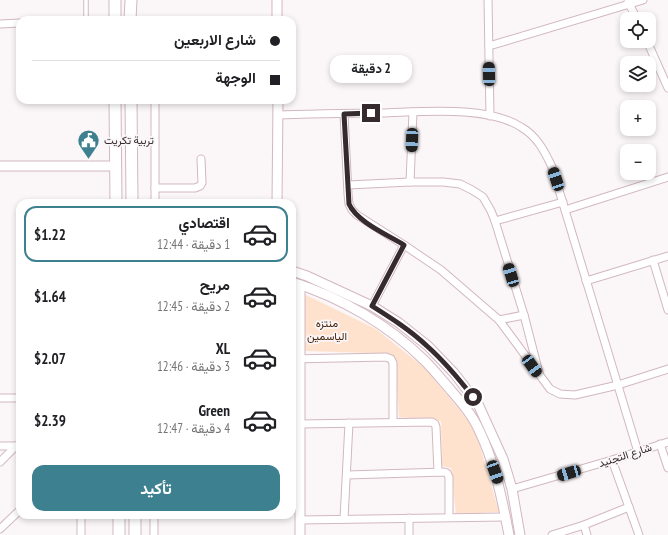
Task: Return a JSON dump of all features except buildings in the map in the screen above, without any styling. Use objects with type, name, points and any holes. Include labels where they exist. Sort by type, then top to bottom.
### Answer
[{"type":"main road","points":[[115,0],[115,16]]},
{"type":"main road","points":[[130,16],[131,0]]},
{"type":"main road","points":[[277,0],[277,16]]},
{"type":"main road","points":[[115,104],[116,199]]},
{"type":"main road","points":[[131,104],[132,199]]},
{"type":"main road","points":[[277,199],[278,104]]},
{"type":"main road","points":[[0,166],[116,166]]},
{"type":"main road","points":[[296,272],[372,306],[399,323],[428,346],[454,373],[478,404],[503,459],[512,489],[520,535]]},
{"type":"main road","points":[[300,535],[300,520],[296,487],[296,284],[328,296],[380,323],[424,360],[473,418],[479,430],[499,483],[510,535]]},
{"type":"main road","points":[[491,462],[503,459]]},
{"type":"main road","points":[[119,519],[119,535]]},
{"type":"main road","points":[[135,519],[135,535]]},
{"type":"street","points":[[488,0],[490,116]]},
{"type":"street","points":[[489,46],[628,2],[643,0]]},
{"type":"street","points":[[628,2],[633,12]]},
{"type":"street","points":[[0,24],[16,23]]},
{"type":"street","points":[[650,48],[668,88]]},
{"type":"street","points":[[155,104],[155,199]]},
{"type":"street","points":[[410,182],[413,112]]},
{"type":"street","points":[[278,115],[459,112],[503,119],[520,126],[527,131],[538,143],[552,168],[638,452]]},
{"type":"street","points":[[344,114],[349,204],[352,210],[362,219],[441,270],[499,320],[550,389],[560,394],[580,394],[618,385],[668,369]]},
{"type":"street","points":[[155,188],[195,188],[200,186],[202,183],[201,159]]},
{"type":"street","points":[[565,210],[668,177]]},
{"type":"street","points":[[348,185],[443,182],[460,184],[478,193],[491,211],[495,221],[524,316],[540,377]]},
{"type":"street","points":[[495,221],[563,202]]},
{"type":"street","points":[[372,306],[404,245]]},
{"type":"street","points":[[586,281],[668,256]]},
{"type":"street","points":[[653,260],[668,310]]},
{"type":"street","points":[[499,320],[524,316]]},
{"type":"street","points":[[296,359],[391,359],[393,363],[393,422]]},
{"type":"street","points":[[0,398],[16,398]]},
{"type":"street","points":[[297,419],[349,423],[432,422],[435,424],[438,472]]},
{"type":"street","points":[[344,519],[349,423]]},
{"type":"street","name":"شارع التجنيد","points":[[512,489],[668,442]]},
{"type":"street","points":[[660,444],[668,468]]},
{"type":"street","points":[[0,446],[16,446]]},
{"type":"street","points":[[0,462],[16,448]]},
{"type":"street","points":[[612,460],[639,535]]},
{"type":"street","points":[[346,476],[438,472],[447,473],[449,477],[449,517]]},
{"type":"street","points":[[552,535],[584,525],[629,507]]},
{"type":"street","points":[[0,529],[16,514]]},
{"type":"street","points":[[300,520],[506,517]]},
{"type":"street","points":[[408,518],[409,535]]},
{"type":"street","points":[[81,519],[81,535]]},
{"type":"street","points":[[154,519],[154,535]]},
{"type":"street","points":[[584,525],[587,535]]},
{"type":"lane","points":[[86,0],[86,16]]},
{"type":"green space","name":"منتزه الياسمين","points":[[304,294],[376,329],[426,369],[475,429],[499,512],[456,514],[451,468],[442,466],[441,421],[399,417],[395,356],[371,353],[305,351]]},
{"type":"place","name":"تربية تكريت","points":[[89,160]]},
{"type":"route","points":[[371,113],[344,114],[349,204],[352,210],[362,219],[404,245],[372,306],[399,323],[428,346],[454,373],[473,397]]}]
